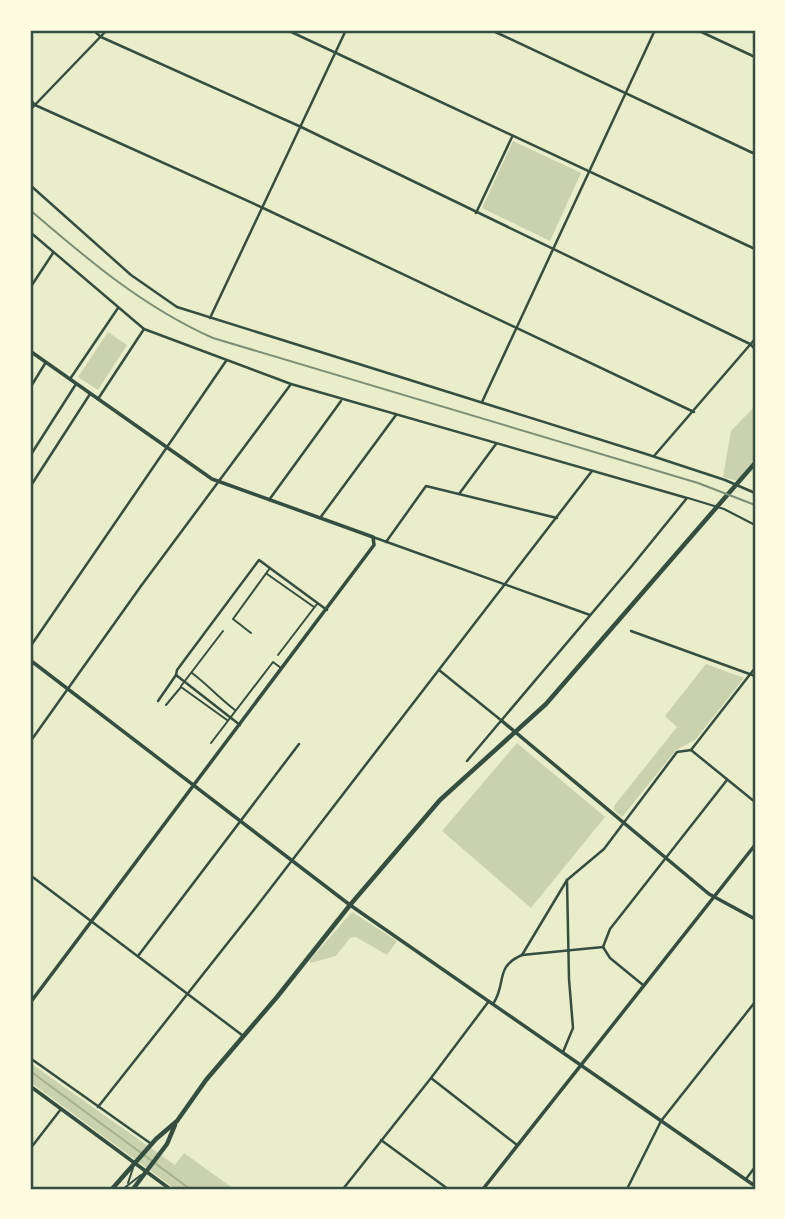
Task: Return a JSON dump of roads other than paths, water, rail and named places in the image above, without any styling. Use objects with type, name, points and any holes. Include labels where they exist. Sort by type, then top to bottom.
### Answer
[{"type":"main road","points":[[133,1189],[161,1151],[177,1121],[206,1080],[350,905],[440,800],[546,704],[755,463]]},
{"type":"main road","points":[[112,1189],[150,1146],[177,1121]]},
{"type":"street","points":[[93,30],[101,37],[299,126],[750,344],[755,349]]},
{"type":"street","points":[[30,110],[107,30]]},
{"type":"street","points":[[287,30],[755,249]]},
{"type":"street","points":[[211,318],[346,30]]},
{"type":"street","points":[[491,30],[755,154]]},
{"type":"street","points":[[482,402],[655,30]]},
{"type":"street","points":[[698,30],[755,57]]},
{"type":"street","points":[[30,99],[36,105],[261,207],[694,412]]},
{"type":"street","points":[[476,213],[512,136]]},
{"type":"street","points":[[30,185],[147,287],[177,307],[654,456],[755,493]]},
{"type":"street","points":[[30,232],[144,329],[291,384],[342,400],[687,498],[467,761]]},
{"type":"street","points":[[30,288],[54,252]]},
{"type":"street","points":[[70,379],[118,308]]},
{"type":"street","points":[[98,399],[144,329]]},
{"type":"street","points":[[654,456],[755,339]]},
{"type":"street","points":[[30,351],[219,482],[590,615]]},
{"type":"street","points":[[30,647],[226,360]]},
{"type":"street","points":[[30,387],[46,362]]},
{"type":"street","points":[[30,456],[76,384]]},
{"type":"street","points":[[30,742],[291,384]]},
{"type":"street","points":[[30,487],[90,394]]},
{"type":"street","points":[[268,500],[342,400]]},
{"type":"street","points":[[320,518],[396,415]]},
{"type":"street","points":[[458,494],[496,444]]},
{"type":"street","points":[[98,1107],[592,471]]},
{"type":"street","points":[[386,542],[426,486],[557,518]]},
{"type":"street","points":[[30,1003],[373,548],[373,537]]},
{"type":"street","points":[[158,701],[176,676],[177,670],[259,560],[316,605],[327,610]]},
{"type":"street","points":[[631,631],[753,675]]},
{"type":"street","points":[[30,660],[350,905],[755,1186]]},
{"type":"street","points":[[691,750],[753,675],[755,668]]},
{"type":"street","points":[[438,670],[715,897],[755,919]]},
{"type":"street","points":[[176,676],[240,725]]},
{"type":"street","points":[[138,956],[299,744]]},
{"type":"street","points":[[522,955],[567,880],[604,849],[677,752],[691,750],[755,802]]},
{"type":"street","points":[[603,947],[610,929],[727,780]]},
{"type":"street","points":[[483,1189],[755,845]]},
{"type":"street","points":[[30,875],[243,1036]]},
{"type":"street","points":[[563,1052],[573,1028],[567,880]]},
{"type":"street","points":[[343,1189],[501,991],[504,968],[514,958],[603,947]]},
{"type":"street","points":[[603,947],[610,958],[645,985]]},
{"type":"street","points":[[627,1189],[661,1121],[755,1002]]},
{"type":"street","points":[[30,1058],[150,1146]]},
{"type":"street","points":[[431,1078],[518,1146]]},
{"type":"street","points":[[30,1086],[170,1189]]},
{"type":"street","points":[[30,1149],[61,1109]]},
{"type":"street","points":[[381,1140],[448,1189]]},
{"type":"street","points":[[746,1179],[755,1167]]},
{"type":"lane","points":[[687,498],[724,509],[755,525]]},
{"type":"lane","points":[[251,633],[233,619],[270,568]]},
{"type":"lane","points":[[266,573],[316,605],[278,655]]},
{"type":"lane","points":[[166,705],[223,631]]},
{"type":"lane","points":[[211,743],[273,662],[282,669]]},
{"type":"lane","points":[[192,673],[211,687],[212,693],[236,710]]},
{"type":"lane","points":[[181,687],[229,719]]},
{"type":"lane","points":[[127,1185],[136,1162]]},
{"type":"lane","points":[[123,1189],[145,1172]]},
{"type":"waterway","points":[[30,1071],[190,1189]]},
{"type":"railway","points":[[30,210],[94,264],[139,297],[187,326],[213,338],[698,483],[755,505]]}]
